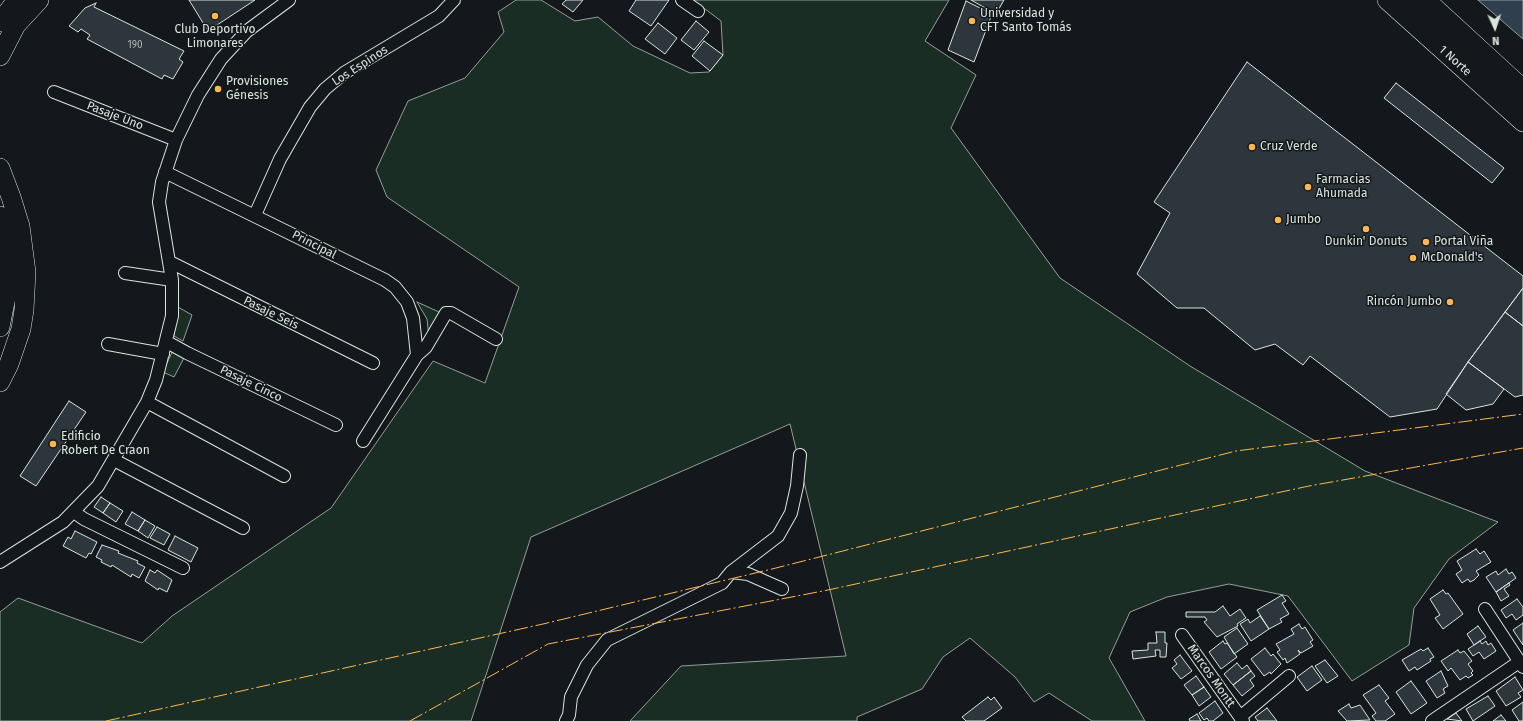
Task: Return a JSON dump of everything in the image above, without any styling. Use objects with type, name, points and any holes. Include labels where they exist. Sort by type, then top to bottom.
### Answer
[{"type":"highway","points":[[1407,0],[1523,106]]},
{"type":"main road","points":[[0,56],[16,25],[38,0]]},
{"type":"main road","name":"1 Norte","points":[[1388,0],[1523,122]]},
{"type":"main road","points":[[1426,0],[1523,89]]},
{"type":"main road","points":[[0,168],[20,226],[26,272],[24,310],[21,329],[14,352],[0,382]]},
{"type":"main road","points":[[0,216],[7,256],[8,274],[7,292],[0,327]]},
{"type":"street","points":[[0,562],[63,522],[98,486],[146,402],[156,380],[172,316],[172,280],[170,262],[159,202],[162,182],[176,140],[198,95],[221,60],[247,31],[289,0]]},
{"type":"street","name":"Los Espinos","points":[[255,215],[280,159],[310,107],[325,89],[344,73],[439,16],[454,0]]},
{"type":"street","points":[[682,0],[698,12]]},
{"type":"street","name":"Pasaje Uno","points":[[54,92],[176,140]]},
{"type":"street","name":"Principal","points":[[165,172],[255,215],[385,280],[395,287],[407,302],[413,318],[417,355]]},
{"type":"street","name":"Pasaje Seis","points":[[170,262],[373,363]]},
{"type":"street","points":[[125,273],[172,280]]},
{"type":"street","points":[[363,441],[417,355],[426,347],[446,313],[451,313],[496,339]]},
{"type":"street","name":"Pasaje Cinco","points":[[166,342],[336,425]]},
{"type":"street","points":[[108,344],[163,354]]},
{"type":"street","points":[[146,402],[284,476]]},
{"type":"street","points":[[566,721],[569,715],[571,696],[587,665],[608,640],[722,583],[731,572],[778,536],[791,513],[797,486],[800,455]]},
{"type":"street","points":[[114,460],[243,528]]},
{"type":"street","points":[[74,512],[84,519],[183,568]]},
{"type":"street","points":[[731,572],[748,574],[782,589]]},
{"type":"street","points":[[1432,721],[1521,664],[1485,609]]},
{"type":"street","name":"Marcos Montt","points":[[1182,635],[1242,719],[1289,676]]},
{"type":"green space","points":[[516,0],[541,0],[575,21],[598,17],[633,46],[690,73],[709,72],[723,55],[721,21],[693,0],[949,0],[925,41],[976,75],[951,128],[1060,278],[1190,366],[1365,471],[1498,522],[1449,559],[1414,608],[1409,645],[1352,681],[1288,596],[1229,584],[1167,597],[1130,612],[1109,658],[1145,721],[1092,721],[1049,693],[1034,702],[1015,677],[970,638],[943,657],[922,689],[857,717],[857,721],[630,721],[681,666],[846,656],[790,424],[531,537],[471,721],[0,721],[0,612],[18,598],[142,643],[172,616],[331,508],[433,361],[485,383],[519,287],[387,197],[376,170],[408,101],[465,78],[504,32],[498,12]]},
{"type":"green space","points":[[417,302],[439,312],[429,338],[427,319]]},
{"type":"green space","points":[[178,307],[192,315],[183,341],[174,336]]},
{"type":"green space","points":[[173,350],[185,356],[174,377],[163,372]]},
{"type":"water","points":[[1478,0],[1523,0],[1523,39]]},
{"type":"building","name":"Club Deportivo Limonares","points":[[189,0],[255,0],[208,31]]},
{"type":"building","points":[[566,0],[583,0],[573,12],[562,4]]},
{"type":"building","points":[[636,0],[669,0],[651,26],[629,11]]},
{"type":"building","points":[[971,0],[1004,0],[996,14]]},
{"type":"building","points":[[966,1],[992,14],[974,62],[948,50]]},
{"type":"building","points":[[96,3],[94,7],[184,51],[179,59],[183,62],[173,79],[164,75],[162,79],[87,39],[90,35],[81,29],[78,32],[69,26],[85,8]]},
{"type":"building","points":[[696,21],[709,32],[694,50],[681,40]]},
{"type":"building","points":[[658,23],[677,38],[665,54],[645,39]]},
{"type":"building","points":[[704,41],[723,55],[710,71],[692,56]]},
{"type":"building","points":[[1247,62],[1523,276],[1523,288],[1468,362],[1437,409],[1390,417],[1310,356],[1303,365],[1275,344],[1255,350],[1204,308],[1177,308],[1137,274],[1170,213],[1154,202]]},
{"type":"building","points":[[1396,83],[1504,168],[1492,183],[1384,98]]},
{"type":"building","points":[[1523,288],[1523,326],[1505,312]]},
{"type":"building","points":[[1505,312],[1523,326],[1523,395],[1515,397],[1468,362]]},
{"type":"building","points":[[1468,362],[1504,389],[1493,404],[1466,410],[1446,394]]},
{"type":"building","name":"Edificio Robert De Craon","points":[[69,401],[86,412],[36,486],[20,476]]},
{"type":"building","points":[[101,497],[110,503],[103,513],[94,507]]},
{"type":"building","points":[[110,503],[123,511],[116,522],[103,513]]},
{"type":"building","points":[[132,512],[145,520],[138,531],[125,524]]},
{"type":"building","points":[[145,520],[155,526],[148,538],[138,531]]},
{"type":"building","points":[[157,527],[170,534],[164,545],[150,538]]},
{"type":"building","points":[[75,531],[97,542],[91,554],[89,553],[86,558],[63,546],[68,537],[71,539]]},
{"type":"building","points":[[175,536],[198,548],[191,562],[168,550]]},
{"type":"building","points":[[102,545],[119,551],[118,553],[138,561],[137,563],[145,567],[139,578],[132,574],[131,577],[112,565],[111,567],[101,562],[102,560],[96,557]]},
{"type":"building","points":[[1476,549],[1480,554],[1484,551],[1491,562],[1476,571],[1479,575],[1474,580],[1470,582],[1468,579],[1462,583],[1456,574],[1462,570],[1457,561]]},
{"type":"building","points":[[1506,569],[1509,574],[1512,572],[1516,578],[1496,592],[1486,577],[1496,571],[1498,575]]},
{"type":"building","points":[[150,570],[155,573],[157,570],[172,580],[167,592],[159,588],[158,590],[145,581]]},
{"type":"building","points":[[1509,583],[1510,585],[1504,589],[1509,596],[1501,601],[1496,592]]},
{"type":"building","points":[[1443,590],[1446,594],[1448,593],[1463,614],[1443,629],[1435,618],[1440,615],[1430,599]]},
{"type":"building","points":[[1282,595],[1286,601],[1282,603],[1289,614],[1280,619],[1282,622],[1269,629],[1257,610]]},
{"type":"building","points":[[1517,599],[1523,607],[1523,615],[1516,620],[1512,614],[1506,618],[1501,610]]},
{"type":"building","points":[[1223,606],[1230,616],[1240,609],[1246,618],[1237,624],[1238,626],[1217,637],[1204,622],[1207,620],[1205,617],[1186,617],[1186,612],[1215,612]]},
{"type":"building","points":[[1260,616],[1269,629],[1251,641],[1240,624],[1248,619],[1250,623]]},
{"type":"building","points":[[1523,623],[1523,645],[1513,630]]},
{"type":"building","points":[[1299,624],[1302,629],[1305,627],[1313,640],[1310,642],[1313,646],[1301,653],[1298,650],[1300,654],[1287,663],[1285,658],[1283,660],[1277,652],[1280,650],[1276,644],[1294,634],[1291,629]]},
{"type":"building","points":[[1478,626],[1486,637],[1474,645],[1467,634]]},
{"type":"building","points":[[1237,628],[1248,644],[1234,654],[1224,637]]},
{"type":"building","points":[[1156,632],[1165,632],[1165,643],[1167,643],[1166,657],[1160,657],[1160,650],[1155,650],[1156,656],[1133,659],[1132,651],[1148,650],[1148,643],[1157,643]]},
{"type":"building","points":[[1223,641],[1225,644],[1227,643],[1237,657],[1221,669],[1209,652]]},
{"type":"building","points":[[1480,641],[1482,644],[1486,641],[1488,645],[1491,643],[1496,651],[1484,659],[1479,652],[1473,656],[1468,649]]},
{"type":"building","points":[[1265,648],[1271,656],[1273,654],[1281,664],[1271,674],[1270,672],[1264,676],[1251,659]]},
{"type":"building","points":[[1428,648],[1434,657],[1430,659],[1431,661],[1417,670],[1415,667],[1409,671],[1402,660],[1421,649],[1423,651]]},
{"type":"building","points":[[1458,650],[1460,653],[1464,651],[1472,661],[1468,664],[1473,671],[1471,673],[1473,675],[1468,678],[1466,676],[1460,680],[1451,668],[1448,671],[1441,661]]},
{"type":"building","points":[[1180,655],[1192,671],[1181,679],[1172,668],[1177,664],[1174,660]]},
{"type":"building","points":[[1325,660],[1338,676],[1327,683],[1315,666]]},
{"type":"building","points":[[1237,663],[1242,669],[1247,665],[1251,671],[1233,685],[1224,674]]},
{"type":"building","points":[[1312,666],[1322,680],[1307,691],[1297,677]]},
{"type":"building","points":[[1251,671],[1255,676],[1250,680],[1254,686],[1242,696],[1233,685]]},
{"type":"building","points":[[1441,671],[1448,686],[1443,689],[1445,693],[1437,698],[1426,681]]},
{"type":"building","points":[[1196,676],[1204,687],[1192,695],[1184,685]]},
{"type":"building","points":[[1515,677],[1523,690],[1518,693],[1521,697],[1506,706],[1496,691]]},
{"type":"building","points":[[1411,681],[1427,703],[1411,714],[1396,692]]},
{"type":"building","points":[[1379,685],[1389,698],[1385,701],[1395,714],[1385,721],[1376,721],[1372,716],[1376,713],[1363,695]]},
{"type":"building","points":[[1204,687],[1211,697],[1199,706],[1192,695]]},
{"type":"building","points":[[1488,696],[1495,706],[1473,721],[1466,709]]},
{"type":"building","points":[[988,697],[991,700],[994,697],[1002,708],[984,721],[966,721],[962,717]]},
{"type":"building","points":[[1215,701],[1223,713],[1213,721],[1209,721],[1207,718],[1204,720],[1199,713]]},
{"type":"building","points":[[1523,702],[1523,721],[1519,721],[1512,710]]},
{"type":"building","points":[[1349,704],[1351,708],[1360,705],[1370,720],[1347,721],[1338,711]]},
{"type":"building","points":[[1267,708],[1277,721],[1258,721],[1255,717]]},
{"type":"building","points":[[1456,713],[1462,721],[1447,719]]},
{"type":"building","points":[[1197,714],[1201,721],[1190,721],[1189,719]]},
{"type":"building","points":[[1501,715],[1506,721],[1493,721]]},
{"type":"power","points":[[106,721],[543,624],[772,569],[1236,451],[1523,414]]},
{"type":"power","points":[[410,721],[548,644],[828,590],[1309,486],[1523,448]]},
{"type":"place","name":"Club Deportivo Limonares","points":[[215,16]]},
{"type":"place","name":"Universidad y CFT Santo Tomás","points":[[972,21]]},
{"type":"place","name":"Provisiones Génesis","points":[[218,89]]},
{"type":"place","name":"Cruz Verde","points":[[1252,147]]},
{"type":"place","name":"Farmacias Ahumada","points":[[1308,187]]},
{"type":"place","name":"Jumbo","points":[[1278,220]]},
{"type":"place","name":"Dunkin' Donuts","points":[[1366,229]]},
{"type":"place","name":"Portal Viña","points":[[1426,242]]},
{"type":"place","name":"McDonald's","points":[[1413,258]]},
{"type":"place","name":"Rincón Jumbo","points":[[1450,302]]},
{"type":"place","name":"Edificio Robert De Craon","points":[[53,444]]}]
